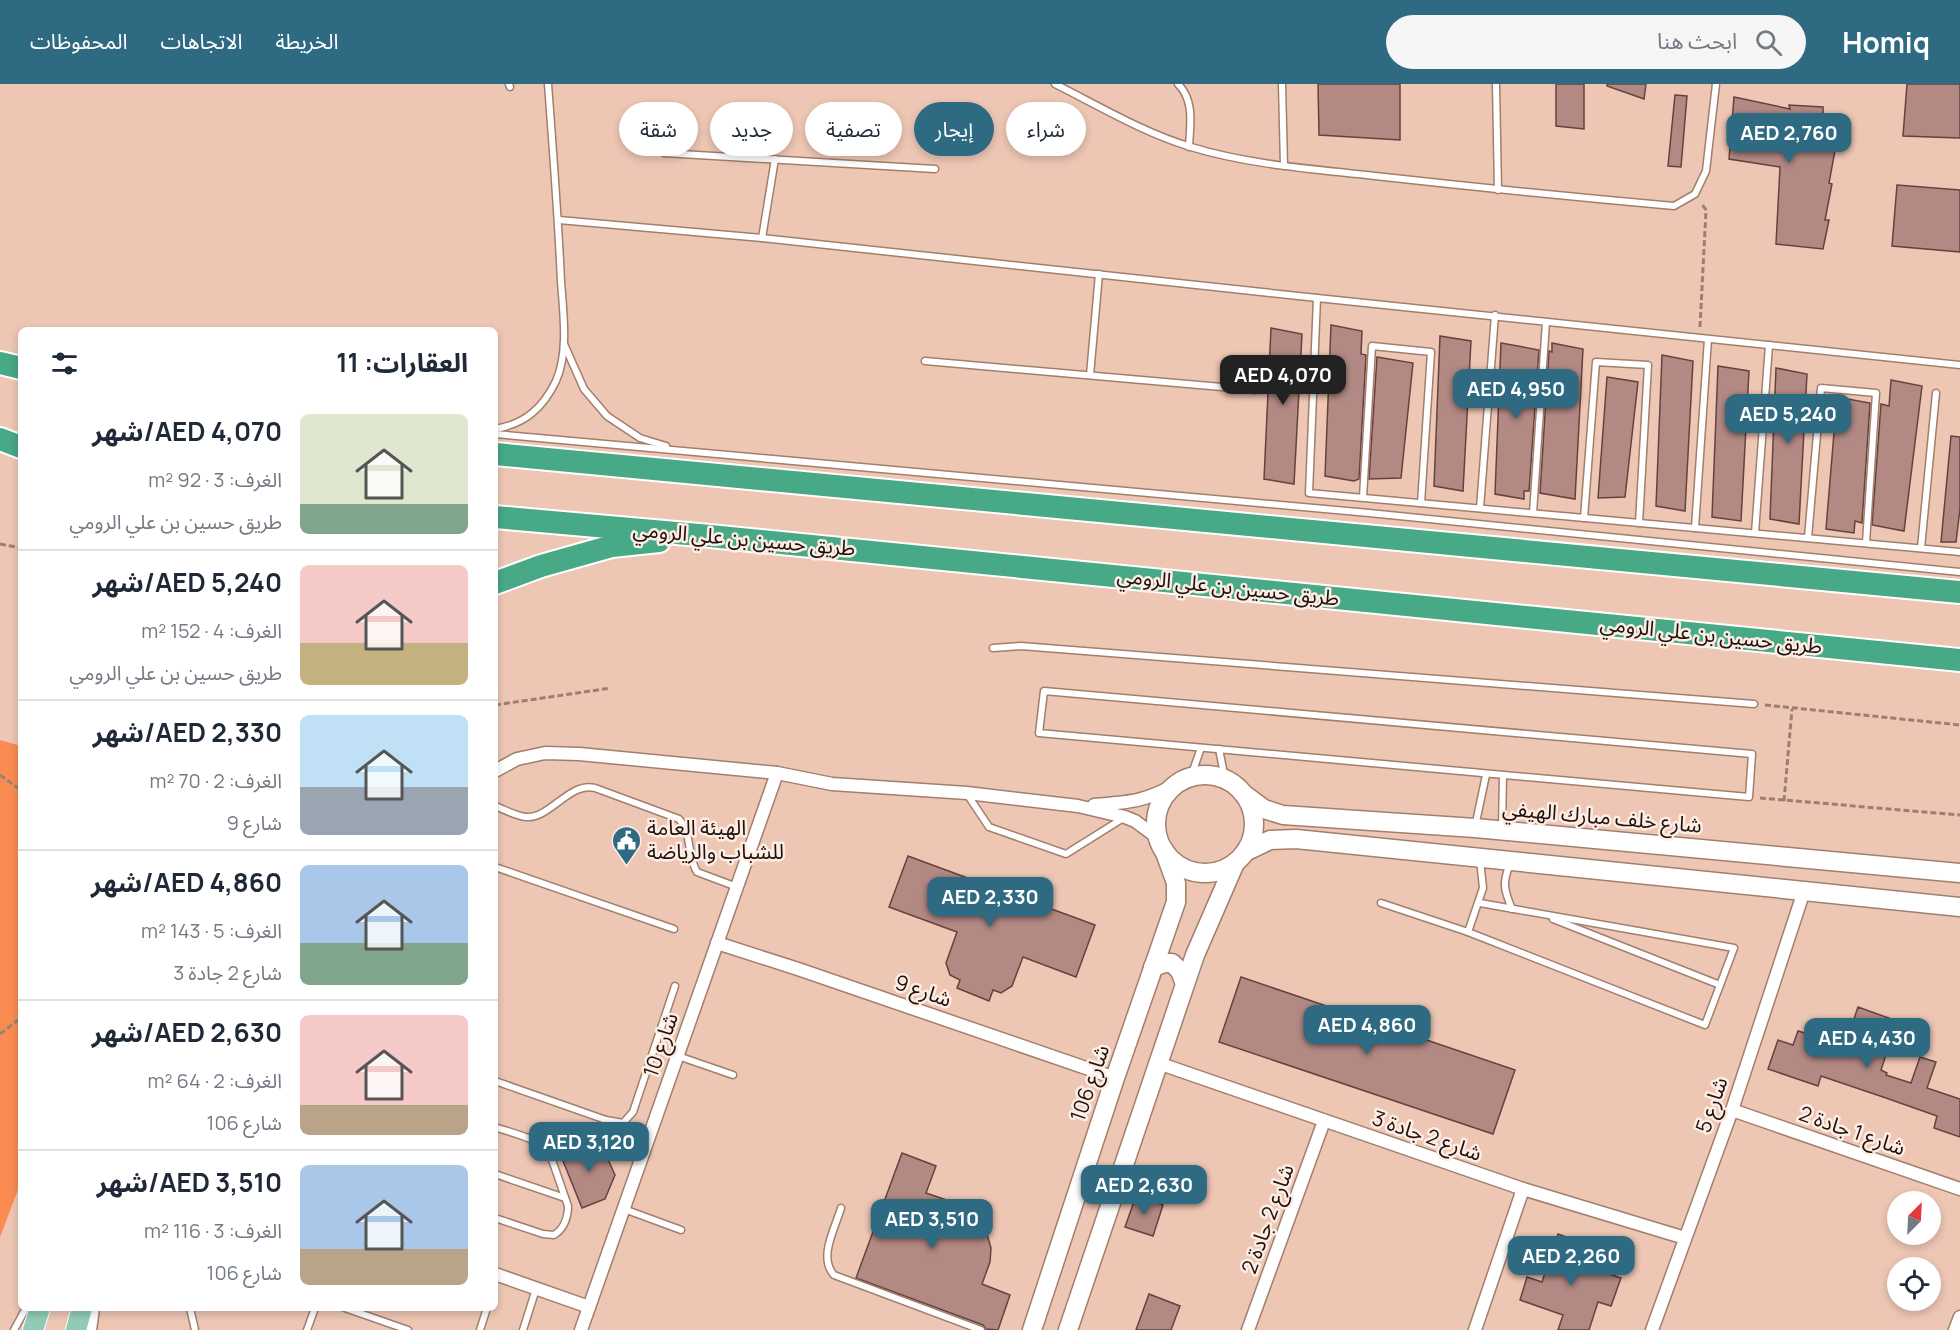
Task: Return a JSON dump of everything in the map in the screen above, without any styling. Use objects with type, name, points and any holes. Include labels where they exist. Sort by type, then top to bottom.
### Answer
[{"type":"highway","points":[[0,363],[18,367]]},
{"type":"highway","points":[[0,437],[18,440]]},
{"type":"highway","points":[[0,437],[18,446]]},
{"type":"highway","points":[[498,454],[1960,592]]},
{"type":"highway","name":"طريق حسين بن علي الرومي","points":[[498,517],[711,536],[1960,660]]},
{"type":"highway","points":[[498,582],[541,566],[612,546],[711,536]]},
{"type":"main road","points":[[33,1330],[39,1311]]},
{"type":"main road","points":[[76,1330],[81,1311]]},
{"type":"street","points":[[498,769],[516,759],[545,753],[589,755],[777,773],[832,784],[967,793],[1078,806],[1135,821],[1161,844],[1175,862],[1189,870],[1204,873],[1220,870],[1270,840],[1296,839],[1960,907]]},
{"type":"street","name":"شارع 10","points":[[581,1330],[777,773]]},
{"type":"street","points":[[1068,1330],[1185,984],[1199,946],[1240,857],[1252,838],[1254,823],[1252,808],[1236,785],[1208,774],[1183,780],[1154,796],[1136,801],[1078,806]]},
{"type":"street","points":[[1161,844],[1156,823],[1158,808],[1165,795],[1183,780]]},
{"type":"street","name":"شارع خلف مبارك الهيفي","points":[[1245,795],[1264,809],[1283,814],[1475,828],[1960,873]]},
{"type":"street","name":"شارع 106","points":[[1032,1330],[1114,1078],[1176,902],[1176,883],[1161,844]]},
{"type":"street","name":"شارع 5","points":[[1652,1330],[1732,1110],[1804,891]]},
{"type":"street","name":"شارع 9","points":[[717,943],[1114,1078]]},
{"type":"street","points":[[1153,967],[1172,963],[1180,971],[1185,984]]},
{"type":"street","name":"شارع 2 جادة 3","points":[[1158,1063],[1522,1189],[1685,1238]]},
{"type":"street","name":"شارع 1 جادة 2","points":[[1732,1110],[1960,1189]]},
{"type":"street","name":"شارع 2 جادة 2","points":[[1248,1330],[1324,1121]]},
{"type":"street","points":[[1475,1330],[1522,1189]]},
{"type":"street","points":[[498,1275],[589,1307]]},
{"type":"street","points":[[87,1330],[90,1311]]},
{"type":"street","points":[[1955,1330],[1960,1317]]},
{"type":"lane","points":[[498,431],[512,426],[540,408],[557,379],[564,344],[559,220],[548,84]]},
{"type":"lane","points":[[1055,84],[1149,130],[1189,147],[1216,154],[1284,165],[1498,190],[1674,206],[1695,194],[1706,171],[1716,84]]},
{"type":"lane","points":[[1178,84],[1184,90],[1190,106],[1189,147]]},
{"type":"lane","points":[[1282,84],[1284,165]]},
{"type":"lane","points":[[1496,84],[1498,190]]},
{"type":"lane","points":[[698,155],[935,169]]},
{"type":"lane","points":[[762,238],[775,159]]},
{"type":"lane","points":[[559,220],[762,238],[1960,365]]},
{"type":"lane","points":[[1090,375],[1098,274]]},
{"type":"lane","points":[[1317,298],[1309,493],[1960,552]]},
{"type":"lane","points":[[1480,508],[1495,315]]},
{"type":"lane","points":[[1533,513],[1546,322]]},
{"type":"lane","points":[[1695,528],[1708,339]]},
{"type":"lane","points":[[564,344],[584,389],[608,416],[640,438],[680,450]]},
{"type":"lane","points":[[1755,533],[1768,345]]},
{"type":"lane","points":[[1363,497],[1372,346],[1431,352],[1421,503]]},
{"type":"lane","points":[[925,360],[1256,390]]},
{"type":"lane","points":[[1584,518],[1596,362],[1648,365],[1639,523]]},
{"type":"lane","points":[[1808,538],[1821,388],[1876,393],[1866,543]]},
{"type":"lane","points":[[1921,548],[1936,393]]},
{"type":"lane","points":[[498,432],[1357,512],[1960,572]]},
{"type":"lane","points":[[993,648],[1021,646],[1754,704]]},
{"type":"lane","points":[[1044,691],[1752,753],[1749,797],[1202,748],[1039,733],[1044,691]]},
{"type":"lane","points":[[1183,780],[1202,748]]},
{"type":"lane","points":[[1219,749],[1225,779]]},
{"type":"lane","points":[[1475,828],[1486,775]]},
{"type":"lane","points":[[1502,831],[1503,775]]},
{"type":"lane","points":[[498,807],[530,818],[580,788],[595,788],[679,819],[684,826],[693,865],[697,872],[737,887]]},
{"type":"lane","points":[[967,793],[989,827],[1066,854],[1125,817]]},
{"type":"lane","points":[[1468,932],[1483,888],[1480,859]]},
{"type":"lane","points":[[1511,862],[1505,876],[1504,890],[1512,909]]},
{"type":"lane","points":[[498,868],[674,929]]},
{"type":"lane","points":[[1381,903],[1468,932],[1705,1025],[1734,948],[1479,903]]},
{"type":"lane","points":[[1539,914],[1720,985]]},
{"type":"lane","points":[[498,1083],[606,1120],[623,1123],[633,1112],[675,986]]},
{"type":"lane","points":[[678,1056],[733,1075]]},
{"type":"lane","points":[[498,1128],[539,1143],[546,1149],[550,1154],[568,1206],[566,1221],[554,1235],[543,1234],[498,1219]]},
{"type":"lane","points":[[498,1175],[565,1198]]},
{"type":"lane","points":[[841,1208],[826,1261],[834,1275],[981,1330]]},
{"type":"lane","points":[[624,1209],[681,1230]]},
{"type":"lane","points":[[523,1330],[536,1289]]},
{"type":"lane","points":[[14,1330],[24,1311]]},
{"type":"lane","points":[[191,1311],[195,1330]]},
{"type":"lane","points":[[307,1330],[314,1311]]},
{"type":"lane","points":[[354,1311],[408,1330]]},
{"type":"lane","points":[[480,1330],[485,1311]]},
{"type":"path","points":[[1695,194],[1706,210],[1699,338]]},
{"type":"path","points":[[0,544],[18,547]]},
{"type":"path","points":[[498,705],[611,688]]},
{"type":"path","points":[[1754,704],[1960,724]]},
{"type":"path","points":[[1784,801],[1792,709]]},
{"type":"path","points":[[0,776],[18,788]]},
{"type":"path","points":[[1749,797],[1960,815]]},
{"type":"path","points":[[0,1034],[18,1020]]},
{"type":"shaded area","points":[[0,740],[18,745],[18,1190],[0,1237]]},
{"type":"building","points":[[1318,84],[1400,84],[1400,140],[1319,135]]},
{"type":"building","points":[[1556,84],[1584,84],[1584,129],[1556,126]]},
{"type":"building","points":[[1607,84],[1646,84],[1644,99],[1607,86]]},
{"type":"building","points":[[1907,84],[1960,84],[1960,138],[1903,136]]},
{"type":"building","points":[[1675,95],[1687,96],[1681,167],[1668,166]]},
{"type":"building","points":[[1734,97],[1790,109],[1789,105],[1823,107],[1824,144],[1836,145],[1825,220],[1829,220],[1823,249],[1776,244],[1780,167],[1729,159]]},
{"type":"building","points":[[1897,185],[1960,190],[1960,252],[1892,246]]},
{"type":"building","points":[[1331,325],[1362,331],[1361,354],[1366,355],[1359,479],[1354,481],[1325,476]]},
{"type":"building","points":[[1271,328],[1302,334],[1294,484],[1264,479]]},
{"type":"building","points":[[1440,336],[1471,341],[1463,491],[1434,486]]},
{"type":"building","points":[[1501,343],[1539,350],[1529,491],[1524,491],[1524,499],[1495,494]]},
{"type":"building","points":[[1552,343],[1583,349],[1575,499],[1540,493],[1549,351],[1552,352]]},
{"type":"building","points":[[1662,355],[1693,361],[1685,511],[1656,506]]},
{"type":"building","points":[[1377,357],[1413,363],[1401,478],[1369,479]]},
{"type":"building","points":[[1718,366],[1749,371],[1741,521],[1712,517]]},
{"type":"building","points":[[1776,368],[1807,374],[1799,524],[1770,519]]},
{"type":"building","points":[[1607,377],[1638,382],[1625,497],[1598,498]]},
{"type":"building","points":[[1891,380],[1922,386],[1904,531],[1872,525],[1881,404],[1889,406]]},
{"type":"building","points":[[1837,397],[1870,403],[1862,523],[1855,521],[1854,533],[1826,529]]},
{"type":"building","points":[[1951,436],[1960,437],[1960,509],[1956,542],[1941,542]]},
{"type":"building","points":[[908,856],[1095,925],[1076,977],[1023,957],[1012,986],[1001,993],[993,990],[989,1001],[957,988],[960,980],[950,975],[946,963],[957,932],[889,907]]},
{"type":"building","points":[[1241,977],[1515,1070],[1493,1134],[1219,1042]]},
{"type":"building","points":[[1858,1007],[1897,1021],[1881,1070],[1887,1073],[1886,1075],[1911,1083],[1920,1057],[1936,1062],[1927,1088],[1960,1099],[1960,1137],[1934,1128],[1937,1116],[1821,1076],[1818,1086],[1768,1069],[1778,1040],[1793,1045],[1798,1031],[1818,1037],[1815,1046],[1842,1055]]},
{"type":"building","points":[[595,1141],[601,1144],[615,1175],[605,1199],[582,1208],[561,1156]]},
{"type":"building","points":[[902,1153],[936,1166],[926,1193],[964,1206],[977,1218],[987,1234],[991,1248],[990,1262],[982,1284],[1010,1295],[998,1330],[986,1329],[983,1325],[856,1278]]},
{"type":"building","points":[[1136,1196],[1163,1205],[1153,1236],[1125,1227]]},
{"type":"building","points":[[1558,1234],[1583,1243],[1576,1263],[1621,1278],[1611,1306],[1598,1302],[1589,1330],[1558,1330],[1563,1315],[1520,1300],[1527,1277],[1542,1282]]},
{"type":"building","points":[[1149,1294],[1180,1306],[1171,1330],[1136,1330]]},
{"type":"place","name":"الهيئة العامة للشباب والرياضة","points":[[626,866]]}]
